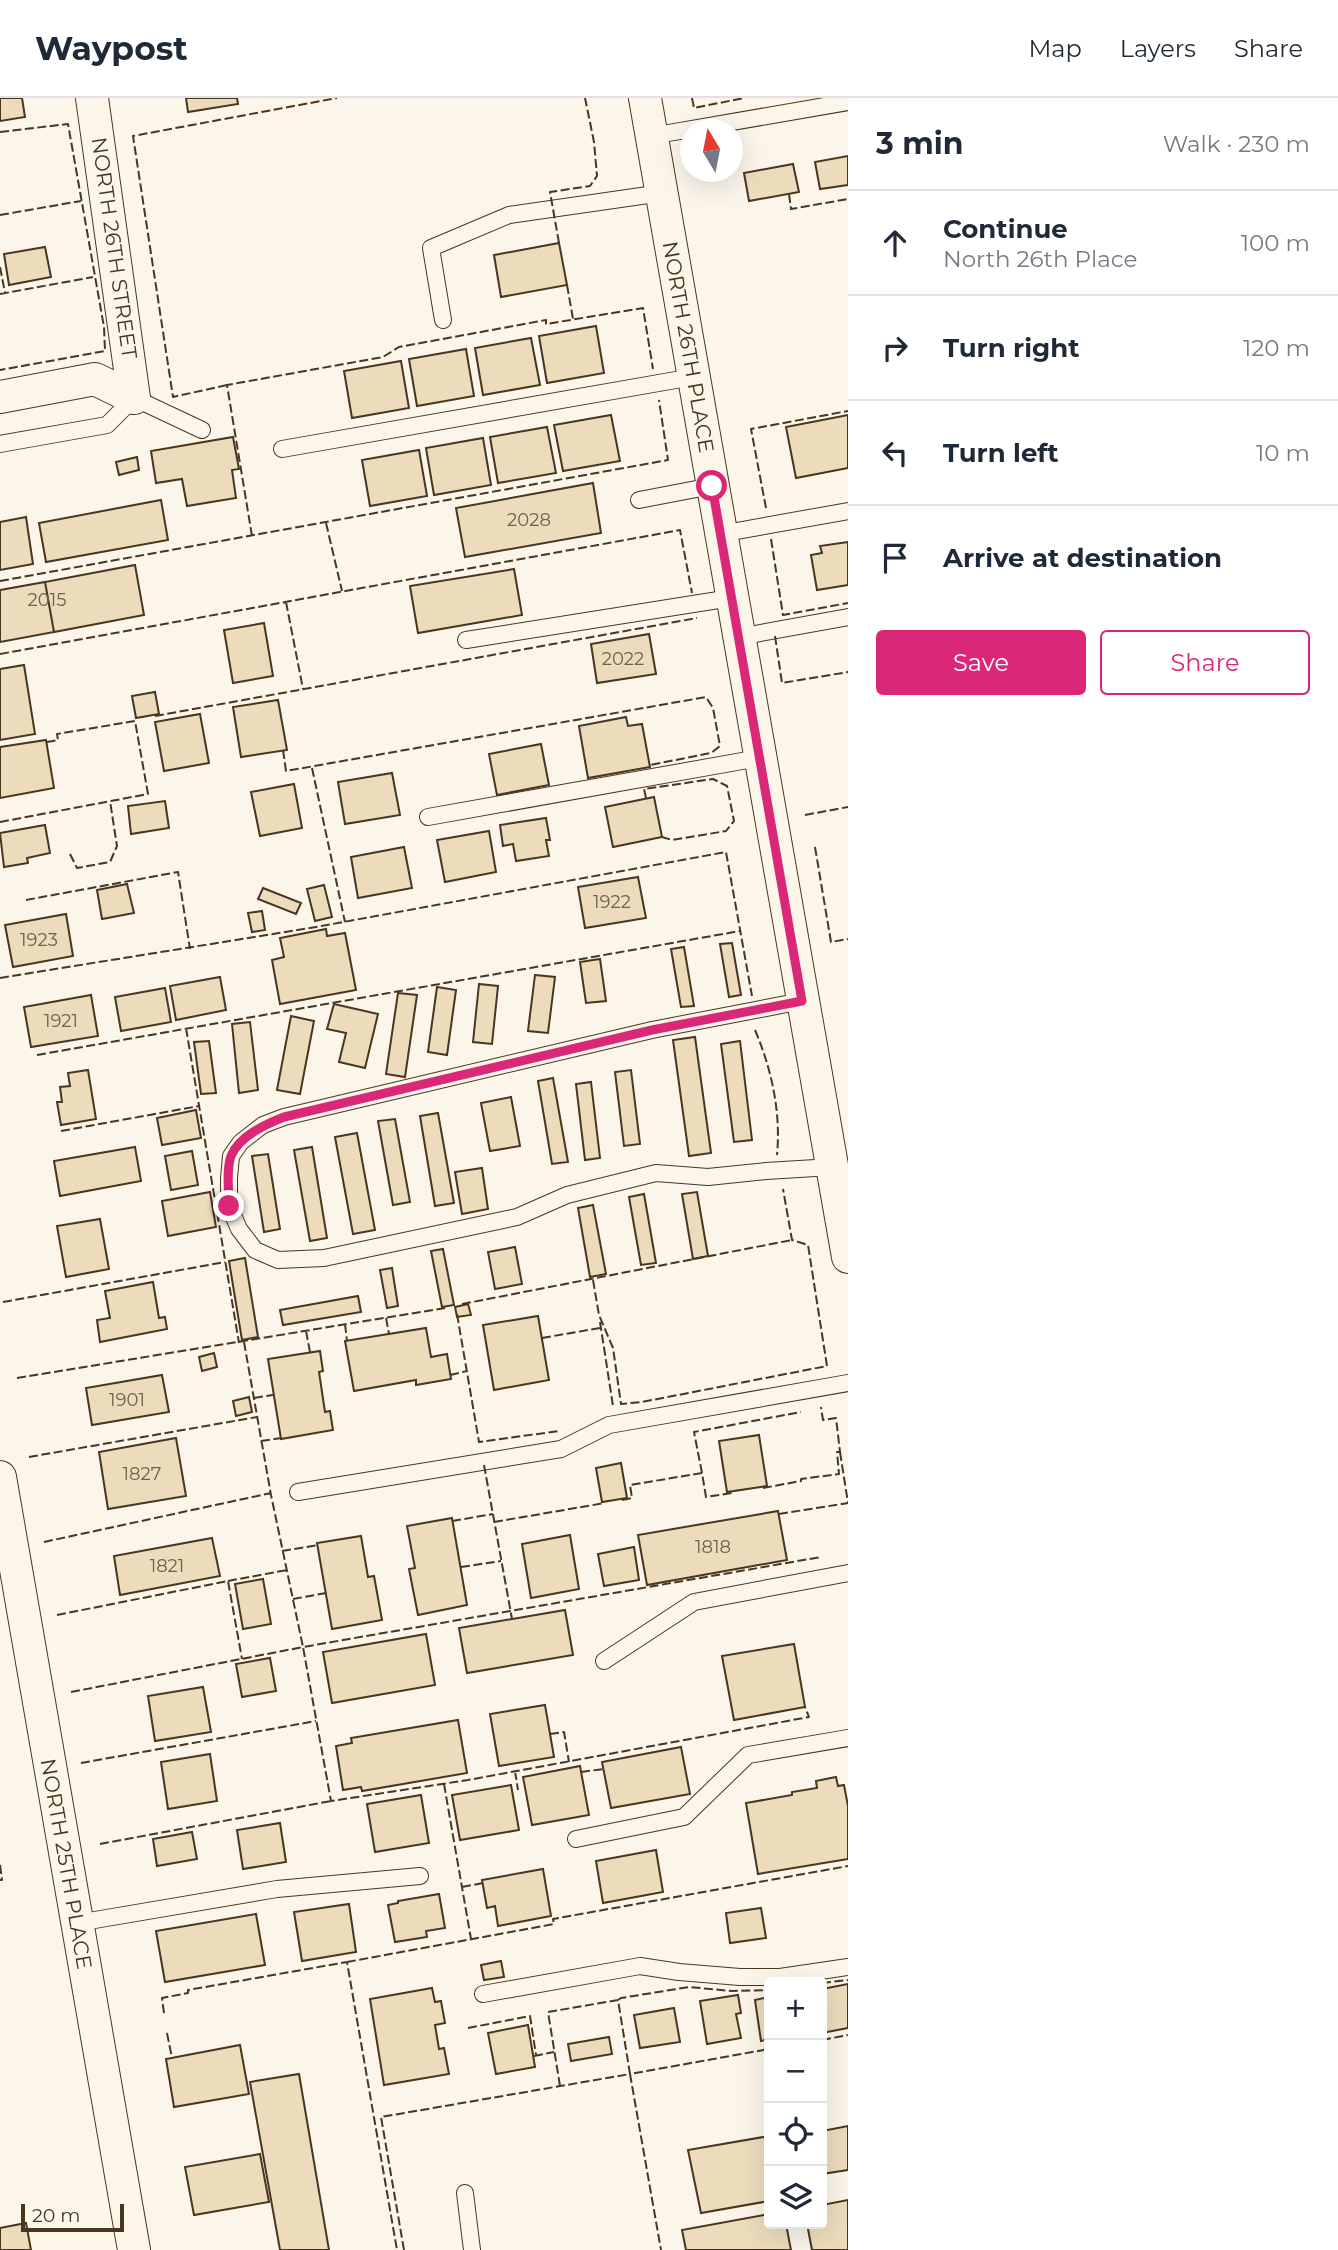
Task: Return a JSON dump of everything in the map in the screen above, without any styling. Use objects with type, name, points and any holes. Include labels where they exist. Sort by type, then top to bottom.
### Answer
[{"type":"street","name":"NORTH 26TH STREET","points":[[92,98],[134,398]]},
{"type":"street","name":"NORTH 26TH PLACE","points":[[645,98],[802,1001],[840,1171],[848,1257]]},
{"type":"street","points":[[0,397],[95,379],[134,398]]},
{"type":"street","name":"NORTH 25TH PLACE","points":[[0,1477],[134,2250]]},
{"type":"lane","points":[[651,136],[848,102]]},
{"type":"lane","points":[[443,320],[431,248],[509,215],[662,193]]},
{"type":"lane","points":[[282,449],[692,377]]},
{"type":"lane","points":[[0,444],[107,425],[134,398],[202,430]]},
{"type":"lane","points":[[639,500],[712,486]]},
{"type":"lane","points":[[720,534],[848,511]]},
{"type":"lane","points":[[466,640],[731,598]]},
{"type":"lane","points":[[738,637],[848,617]]},
{"type":"lane","points":[[428,817],[759,758]]},
{"type":"lane","points":[[802,1001],[652,1030],[284,1117],[263,1125],[241,1142],[231,1156],[229,1206],[239,1229],[255,1250],[278,1260],[324,1258],[517,1217],[567,1195],[656,1173],[708,1177],[766,1171],[840,1171]]},
{"type":"lane","points":[[298,1492],[561,1449],[609,1425],[848,1383]]},
{"type":"lane","points":[[604,1661],[694,1602],[848,1573]]},
{"type":"lane","points":[[576,1839],[684,1817],[748,1755],[848,1738]]},
{"type":"lane","points":[[77,1923],[277,1889],[421,1876]]},
{"type":"lane","points":[[483,1994],[640,1966],[740,1977],[780,1977],[848,1967]]},
{"type":"lane","points":[[465,2193],[472,2250]]},
{"type":"building","points":[[0,98],[22,98],[25,117],[0,121]]},
{"type":"building","points":[[186,98],[237,98],[238,104],[188,112]]},
{"type":"building","points":[[848,156],[848,185],[820,189],[815,162]]},
{"type":"building","points":[[793,164],[799,192],[749,201],[744,173]]},
{"type":"building","points":[[559,243],[567,285],[501,297],[494,255]]},
{"type":"building","points":[[45,247],[51,277],[9,285],[4,254]]},
{"type":"building","points":[[596,326],[604,373],[547,383],[539,336]]},
{"type":"building","points":[[531,338],[540,385],[483,395],[475,348]]},
{"type":"building","points":[[466,349],[474,396],[417,406],[409,359]]},
{"type":"building","points":[[401,361],[409,408],[352,418],[344,371]]},
{"type":"building","points":[[611,415],[620,461],[563,471],[554,425]]},
{"type":"building","points":[[848,415],[848,468],[796,478],[786,427]]},
{"type":"building","points":[[547,427],[556,473],[498,483],[490,437]]},
{"type":"building","points":[[233,437],[239,469],[232,470],[236,498],[187,506],[182,479],[156,483],[151,451]]},
{"type":"building","points":[[483,438],[491,485],[434,495],[426,448]]},
{"type":"building","points":[[419,450],[427,496],[370,506],[362,460]]},
{"type":"building","points":[[137,457],[139,470],[119,475],[116,462]]},
{"type":"building","points":[[593,483],[601,533],[465,557],[456,508]]},
{"type":"building","points":[[161,500],[168,540],[46,562],[39,523]]},
{"type":"building","points":[[26,517],[33,564],[0,570],[0,522]]},
{"type":"building","points":[[848,542],[848,585],[817,590],[811,555],[822,553],[820,546]]},
{"type":"building","points":[[135,565],[144,615],[54,632],[45,582]]},
{"type":"building","points":[[514,569],[522,615],[418,633],[410,586]]},
{"type":"building","points":[[45,582],[54,632],[0,642],[0,590]]},
{"type":"building","points":[[264,623],[273,676],[233,683],[224,630]]},
{"type":"building","points":[[649,634],[656,674],[597,683],[591,644]]},
{"type":"building","points":[[24,665],[35,734],[0,740],[0,669]]},
{"type":"building","points":[[155,692],[159,714],[136,718],[132,696]]},
{"type":"building","points":[[278,700],[287,750],[241,757],[233,707]]},
{"type":"building","points":[[200,714],[209,763],[164,771],[155,722]]},
{"type":"building","points":[[626,717],[628,726],[642,724],[650,767],[588,778],[579,726]]},
{"type":"building","points":[[46,740],[54,788],[0,798],[0,747]]},
{"type":"building","points":[[541,744],[549,785],[497,795],[489,754]]},
{"type":"building","points":[[392,773],[400,815],[345,824],[338,782]]},
{"type":"building","points":[[294,784],[302,828],[260,836],[251,792]]},
{"type":"building","points":[[654,797],[662,837],[613,847],[605,807]]},
{"type":"building","points":[[165,801],[169,828],[131,834],[128,806]]},
{"type":"building","points":[[546,818],[550,840],[546,840],[549,856],[516,861],[513,844],[503,846],[500,825]]},
{"type":"building","points":[[45,825],[50,853],[27,858],[28,863],[4,867],[0,833]]},
{"type":"building","points":[[489,831],[496,872],[445,882],[437,840]]},
{"type":"building","points":[[404,847],[412,888],[358,898],[351,857]]},
{"type":"building","points":[[638,877],[646,918],[585,928],[578,887]]},
{"type":"building","points":[[127,884],[134,913],[102,919],[97,890]]},
{"type":"building","points":[[324,885],[332,917],[315,921],[307,889]]},
{"type":"building","points":[[263,888],[301,903],[296,914],[258,899]]},
{"type":"building","points":[[262,911],[265,930],[252,932],[248,913]]},
{"type":"building","points":[[66,914],[73,956],[13,967],[5,925]]},
{"type":"building","points":[[326,929],[327,936],[345,933],[356,990],[280,1004],[272,960],[284,957],[280,938]]},
{"type":"building","points":[[732,943],[741,995],[729,997],[720,944]]},
{"type":"building","points":[[684,947],[694,1006],[681,1007],[671,949]]},
{"type":"building","points":[[600,959],[606,1001],[586,1003],[580,962]]},
{"type":"building","points":[[535,975],[555,977],[548,1033],[528,1031]]},
{"type":"building","points":[[220,977],[226,1010],[176,1020],[170,986]]},
{"type":"building","points":[[479,984],[498,986],[492,1044],[473,1042]]},
{"type":"building","points":[[437,987],[456,990],[447,1055],[428,1052]]},
{"type":"building","points":[[165,988],[171,1022],[121,1031],[115,997]]},
{"type":"building","points":[[398,993],[417,995],[405,1077],[386,1074]]},
{"type":"building","points":[[91,995],[98,1036],[31,1047],[24,1007]]},
{"type":"building","points":[[334,1004],[378,1014],[365,1068],[339,1062],[346,1033],[327,1029]]},
{"type":"building","points":[[291,1016],[314,1021],[300,1094],[277,1090]]},
{"type":"building","points":[[250,1022],[258,1090],[239,1093],[232,1024]]},
{"type":"building","points":[[695,1037],[711,1153],[689,1156],[673,1040]]},
{"type":"building","points":[[209,1041],[216,1093],[201,1094],[194,1042]]},
{"type":"building","points":[[740,1041],[752,1140],[734,1142],[721,1044]]},
{"type":"building","points":[[88,1070],[96,1119],[61,1125],[57,1102],[62,1102],[60,1087],[70,1086],[68,1073]]},
{"type":"building","points":[[631,1070],[640,1144],[624,1146],[615,1072]]},
{"type":"building","points":[[553,1078],[568,1162],[552,1164],[538,1081]]},
{"type":"building","points":[[591,1082],[600,1158],[585,1160],[576,1084]]},
{"type":"building","points":[[511,1097],[520,1146],[490,1151],[481,1103]]},
{"type":"building","points":[[196,1110],[201,1138],[162,1145],[157,1118]]},
{"type":"building","points":[[438,1113],[454,1203],[435,1206],[420,1116]]},
{"type":"building","points":[[395,1119],[410,1202],[393,1205],[378,1121]]},
{"type":"building","points":[[357,1133],[375,1230],[353,1234],[335,1137]]},
{"type":"building","points":[[135,1147],[141,1181],[60,1196],[54,1161]]},
{"type":"building","points":[[312,1147],[327,1238],[310,1241],[294,1150]]},
{"type":"building","points":[[192,1151],[198,1185],[171,1190],[165,1156]]},
{"type":"building","points":[[268,1154],[280,1229],[264,1232],[252,1156]]},
{"type":"building","points":[[482,1168],[488,1209],[462,1214],[455,1172]]},
{"type":"building","points":[[210,1192],[216,1227],[168,1236],[162,1201]]},
{"type":"building","points":[[697,1192],[708,1256],[693,1259],[682,1194]]},
{"type":"building","points":[[644,1194],[656,1263],[641,1265],[629,1197]]},
{"type":"building","points":[[593,1205],[606,1274],[590,1277],[578,1208]]},
{"type":"building","points":[[100,1219],[109,1269],[66,1277],[57,1226]]},
{"type":"building","points":[[515,1247],[522,1284],[495,1289],[488,1252]]},
{"type":"building","points":[[443,1249],[454,1305],[442,1307],[431,1251]]},
{"type":"building","points":[[245,1258],[258,1337],[242,1340],[229,1261]]},
{"type":"building","points":[[392,1268],[398,1306],[387,1308],[380,1270]]},
{"type":"building","points":[[153,1282],[159,1318],[165,1317],[167,1329],[100,1342],[97,1320],[110,1318],[105,1291]]},
{"type":"building","points":[[358,1296],[361,1312],[283,1325],[280,1310]]},
{"type":"building","points":[[468,1304],[471,1315],[457,1317],[455,1307]]},
{"type":"building","points":[[538,1316],[549,1380],[494,1390],[483,1325]]},
{"type":"building","points":[[426,1328],[431,1357],[447,1354],[451,1379],[416,1385],[416,1380],[354,1391],[345,1341]]},
{"type":"building","points":[[320,1351],[323,1371],[319,1372],[325,1412],[330,1411],[333,1430],[281,1439],[268,1359]]},
{"type":"building","points":[[214,1353],[217,1367],[202,1371],[199,1357]]},
{"type":"building","points":[[162,1375],[169,1412],[92,1425],[86,1388]]},
{"type":"building","points":[[249,1397],[252,1412],[236,1416],[233,1401]]},
{"type":"building","points":[[759,1435],[767,1486],[727,1492],[719,1441]]},
{"type":"building","points":[[176,1438],[186,1496],[108,1509],[99,1452]]},
{"type":"building","points":[[621,1463],[627,1498],[602,1502],[596,1468]]},
{"type":"building","points":[[778,1511],[787,1560],[647,1585],[638,1535]]},
{"type":"building","points":[[452,1518],[467,1605],[418,1615],[409,1569],[415,1568],[407,1526]]},
{"type":"building","points":[[570,1535],[579,1589],[531,1598],[522,1544]]},
{"type":"building","points":[[361,1536],[368,1577],[374,1576],[382,1620],[332,1629],[317,1543]]},
{"type":"building","points":[[212,1538],[220,1576],[120,1595],[114,1556]]},
{"type":"building","points":[[634,1547],[639,1580],[604,1586],[598,1554]]},
{"type":"building","points":[[263,1579],[271,1624],[243,1629],[235,1584]]},
{"type":"building","points":[[565,1610],[573,1655],[467,1673],[459,1628]]},
{"type":"building","points":[[426,1634],[435,1685],[332,1703],[323,1652]]},
{"type":"building","points":[[794,1644],[805,1707],[734,1720],[722,1656]]},
{"type":"building","points":[[270,1658],[276,1691],[242,1697],[236,1664]]},
{"type":"building","points":[[203,1687],[211,1732],[155,1741],[148,1696]]},
{"type":"building","points":[[545,1705],[554,1757],[499,1766],[490,1714]]},
{"type":"building","points":[[458,1720],[467,1773],[362,1791],[361,1787],[343,1790],[336,1746],[352,1743],[351,1738]]},
{"type":"building","points":[[681,1747],[690,1794],[611,1808],[602,1762]]},
{"type":"building","points":[[210,1754],[217,1801],[168,1809],[161,1762]]},
{"type":"building","points":[[580,1766],[589,1815],[532,1825],[523,1777]]},
{"type":"building","points":[[836,1777],[838,1786],[844,1785],[848,1806],[848,1859],[758,1874],[746,1803],[817,1788],[816,1781]]},
{"type":"building","points":[[511,1785],[519,1830],[460,1840],[452,1795]]},
{"type":"building","points":[[421,1795],[429,1843],[375,1852],[367,1804]]},
{"type":"building","points":[[280,1823],[286,1862],[243,1869],[237,1830]]},
{"type":"building","points":[[192,1832],[197,1859],[157,1866],[153,1839]]},
{"type":"building","points":[[656,1850],[663,1892],[603,1903],[596,1861]]},
{"type":"building","points":[[543,1869],[551,1916],[498,1926],[495,1906],[487,1908],[482,1880]]},
{"type":"building","points":[[439,1894],[445,1928],[426,1931],[427,1937],[395,1942],[388,1905]]},
{"type":"building","points":[[349,1904],[356,1952],[302,1961],[294,1912]]},
{"type":"building","points":[[761,1908],[766,1938],[730,1943],[726,1913]]},
{"type":"building","points":[[256,1914],[265,1965],[165,1982],[156,1931]]},
{"type":"building","points":[[501,1961],[504,1977],[484,1980],[481,1965]]},
{"type":"building","points":[[848,1984],[848,2028],[827,2032],[827,1988]]},
{"type":"building","points":[[432,1988],[435,2002],[441,2001],[445,2023],[435,2025],[439,2049],[444,2048],[449,2074],[384,2085],[370,1999]]},
{"type":"building","points":[[738,1995],[741,2013],[736,2014],[741,2038],[707,2044],[700,2001]]},
{"type":"building","points":[[764,1998],[764,2040],[761,2041],[755,2000]]},
{"type":"building","points":[[674,2008],[680,2042],[640,2048],[634,2015]]},
{"type":"building","points":[[528,2025],[535,2067],[496,2074],[488,2033]]},
{"type":"building","points":[[609,2037],[612,2054],[571,2061],[568,2044]]},
{"type":"building","points":[[240,2045],[249,2094],[174,2107],[166,2059]]},
{"type":"building","points":[[299,2074],[329,2250],[280,2250],[250,2082]]},
{"type":"building","points":[[848,2126],[848,2170],[827,2173],[827,2130]]},
{"type":"building","points":[[764,2137],[764,2202],[701,2213],[688,2150]]},
{"type":"building","points":[[260,2154],[269,2202],[194,2215],[185,2167]]},
{"type":"building","points":[[848,2200],[848,2250],[812,2250],[808,2229],[827,2229],[827,2204]]},
{"type":"building","points":[[764,2215],[764,2229],[787,2229],[791,2250],[686,2250],[682,2230]]},
{"type":"building","points":[[26,2223],[31,2250],[0,2250],[0,2228]]},
{"type":"fence","points":[[227,385],[173,397],[133,136],[337,98]]},
{"type":"fence","points":[[559,243],[550,192],[590,186],[597,176],[594,142],[585,98]]},
{"type":"fence","points":[[692,98],[694,108],[744,98]]},
{"type":"fence","points":[[0,132],[68,124],[104,327],[105,351],[0,370]]},
{"type":"fence","points":[[789,194],[791,209],[848,199]]},
{"type":"fence","points":[[0,215],[81,201]]},
{"type":"fence","points":[[0,267],[5,293]]},
{"type":"fence","points":[[0,294],[93,277]]},
{"type":"fence","points":[[567,285],[573,319]]},
{"type":"fence","points":[[252,536],[227,385],[383,357],[399,347],[546,320],[546,324],[643,308],[653,369]]},
{"type":"fence","points":[[0,581],[668,460],[659,400]]},
{"type":"fence","points":[[766,508],[751,429],[848,411]]},
{"type":"fence","points":[[326,523],[342,591]]},
{"type":"fence","points":[[0,654],[680,530],[692,593]]},
{"type":"fence","points":[[771,539],[783,615],[848,603]]},
{"type":"fence","points":[[286,602],[303,689]]},
{"type":"fence","points":[[155,716],[697,618]]},
{"type":"fence","points":[[775,636],[782,683],[848,672]]},
{"type":"fence","points":[[283,750],[286,771],[706,697],[713,708],[720,746],[711,753],[650,765]]},
{"type":"fence","points":[[0,822],[148,794],[135,721],[57,734],[58,740],[47,742]]},
{"type":"fence","points":[[312,768],[345,922]]},
{"type":"fence","points":[[646,798],[644,789],[713,779],[727,786],[734,821],[726,831],[672,840],[662,837]]},
{"type":"fence","points":[[70,854],[77,868],[110,862],[117,846],[110,801]]},
{"type":"fence","points":[[805,815],[848,807]]},
{"type":"fence","points":[[815,847],[831,942],[848,939]]},
{"type":"fence","points":[[0,978],[316,927],[726,852],[752,996]]},
{"type":"fence","points":[[26,900],[178,872],[190,949]]},
{"type":"fence","points":[[37,1055],[740,931]]},
{"type":"fence","points":[[186,1028],[239,1343]]},
{"type":"fence","points":[[755,1030],[774,1092],[778,1123],[777,1155]]},
{"type":"fence","points":[[61,1131],[199,1106]]},
{"type":"fence","points":[[593,1280],[599,1315],[613,1348],[621,1404],[827,1366],[808,1245],[792,1240],[783,1189]]},
{"type":"fence","points":[[462,1304],[792,1240]]},
{"type":"fence","points":[[3,1302],[225,1262]]},
{"type":"fence","points":[[17,1378],[445,1308]]},
{"type":"fence","points":[[457,1314],[479,1442],[559,1431]]},
{"type":"fence","points":[[386,1318],[389,1334]]},
{"type":"fence","points":[[600,1322],[613,1406]]},
{"type":"fence","points":[[345,1324],[347,1341]]},
{"type":"fence","points":[[542,1338],[600,1328]]},
{"type":"fence","points":[[306,1331],[310,1352]]},
{"type":"fence","points":[[244,1342],[271,1495],[303,1647],[821,1557]]},
{"type":"fence","points":[[450,1375],[467,1371]]},
{"type":"fence","points":[[254,1398],[273,1395]]},
{"type":"fence","points":[[763,1488],[839,1474],[837,1452],[840,1452],[836,1418],[823,1420],[821,1407]]},
{"type":"fence","points":[[702,1473],[694,1432],[801,1412]]},
{"type":"fence","points":[[29,1457],[257,1417]]},
{"type":"fence","points":[[261,1441],[281,1438]]},
{"type":"fence","points":[[779,1514],[848,1503],[840,1452]]},
{"type":"fence","points":[[484,1465],[512,1619]]},
{"type":"fence","points":[[622,1500],[632,1498],[630,1485],[702,1473],[706,1497],[732,1493]]},
{"type":"fence","points":[[44,1542],[271,1493]]},
{"type":"fence","points":[[494,1522],[605,1503]]},
{"type":"fence","points":[[452,1521],[493,1514]]},
{"type":"fence","points":[[282,1551],[318,1545]]},
{"type":"fence","points":[[461,1567],[501,1561]]},
{"type":"fence","points":[[228,1581],[287,1570]]},
{"type":"fence","points":[[57,1615],[228,1581],[242,1659]]},
{"type":"fence","points":[[293,1599],[326,1593]]},
{"type":"fence","points":[[71,1692],[303,1647],[331,1801],[468,1780],[809,1717],[805,1707]]},
{"type":"fence","points":[[81,1763],[316,1721]]},
{"type":"fence","points":[[550,1734],[564,1732],[569,1762]]},
{"type":"fence","points":[[581,1772],[604,1769]]},
{"type":"fence","points":[[515,1771],[518,1790]]},
{"type":"fence","points":[[444,1784],[471,1939]]},
{"type":"fence","points":[[100,1844],[331,1801]]},
{"type":"fence","points":[[0,1865],[0,1880]]},
{"type":"fence","points":[[347,1962],[554,1924],[553,1919],[848,1866]]},
{"type":"fence","points":[[462,1887],[483,1883]]},
{"type":"fence","points":[[164,2013],[162,1998],[188,1993],[188,1990],[347,1962],[397,2250]]},
{"type":"fence","points":[[827,1982],[848,1980]]},
{"type":"fence","points":[[618,2000],[689,1987],[732,1991],[764,1990]]},
{"type":"fence","points":[[560,2086],[548,2012],[618,2000],[630,2074],[764,2050]]},
{"type":"fence","points":[[468,2028],[530,2016],[536,2055]]},
{"type":"fence","points":[[167,2033],[172,2058]]},
{"type":"fence","points":[[827,2039],[848,2035]]},
{"type":"fence","points":[[534,2056],[554,2052]]},
{"type":"fence","points":[[404,2250],[381,2117],[630,2074],[661,2250]]},
{"type":"route","points":[[229,1206],[231,1156],[241,1142],[263,1125],[284,1117],[652,1030],[802,1001],[712,486]]}]
